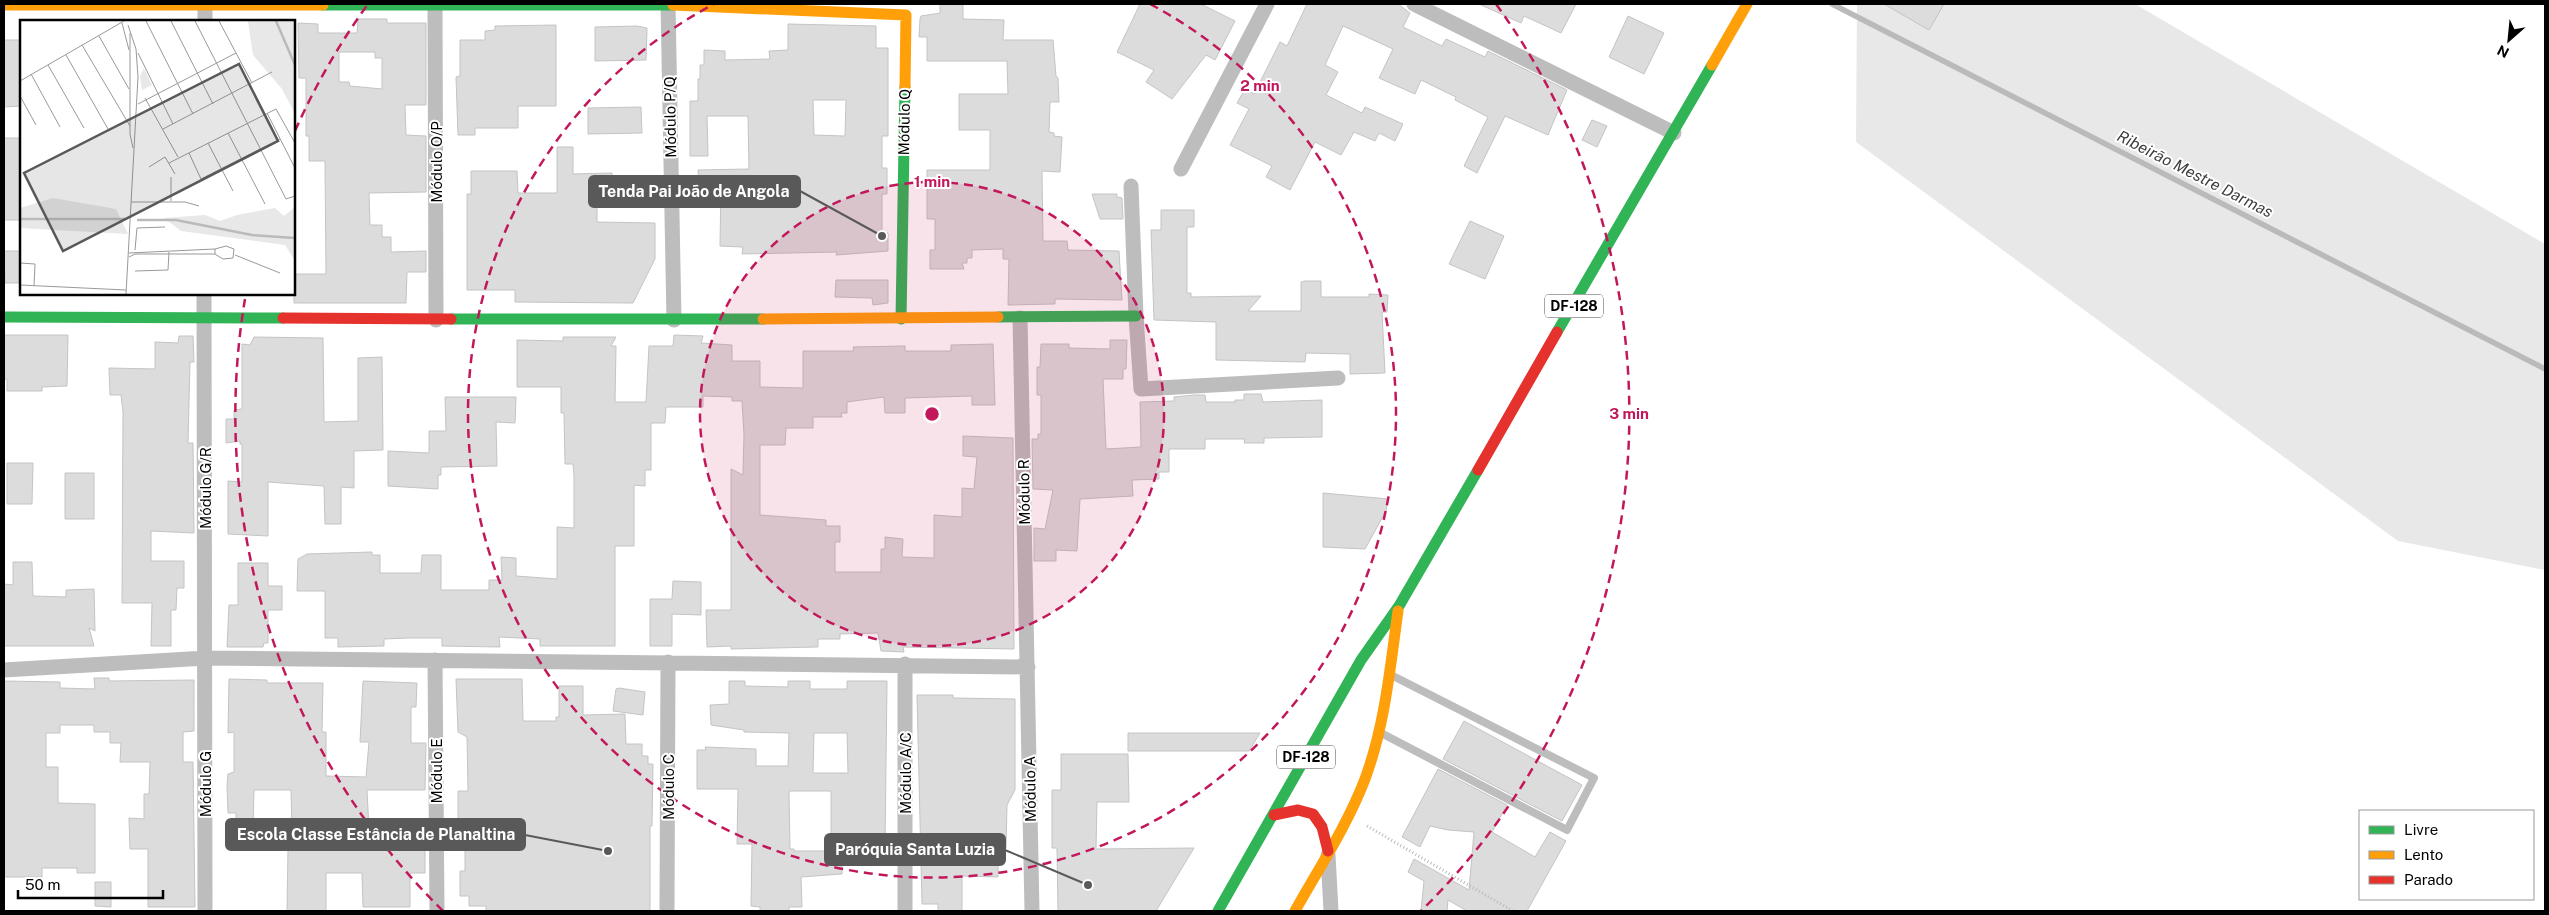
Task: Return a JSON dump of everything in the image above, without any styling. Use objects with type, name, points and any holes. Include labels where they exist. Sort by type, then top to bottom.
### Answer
[{"type":"street","points":[[4,4],[668,4]]},
{"type":"street","points":[[204,20],[205,4]]},
{"type":"street","name":"Módulo O/P","points":[[435,4],[436,320]]},
{"type":"street","name":"Módulo Q","points":[[668,4],[906,14],[901,319]]},
{"type":"street","name":"Módulo P/Q","points":[[668,4],[674,320]]},
{"type":"street","points":[[1181,169],[1267,4]]},
{"type":"street","points":[[1414,4],[1674,133]]},
{"type":"street","name":"DF-128","points":[[1218,911],[1361,660],[1399,606],[1747,4]]},
{"type":"street","points":[[1130,186],[1141,389],[1338,378]]},
{"type":"street","name":"Módulo G/R","points":[[204,295],[206,658]]},
{"type":"street","points":[[4,317],[674,320],[1136,316]]},
{"type":"street","name":"Módulo R","points":[[1020,318],[1028,667]]},
{"type":"street","name":"DF-128","points":[[1295,911],[1366,778],[1379,732],[1399,606]]},
{"type":"street","points":[[4,670],[206,658],[905,664],[1028,667]]},
{"type":"street","name":"Módulo G","points":[[205,911],[206,658]]},
{"type":"street","name":"Módulo E","points":[[435,660],[437,911]]},
{"type":"street","name":"Módulo C","points":[[667,911],[668,662]]},
{"type":"street","name":"Módulo A/C","points":[[905,664],[905,911]]},
{"type":"street","name":"Módulo A","points":[[1028,667],[1032,911]]},
{"type":"street","points":[[1274,815],[1294,809],[1306,810],[1318,817],[1324,828],[1328,851],[1331,911]]},
{"type":"lane","points":[[1379,732],[1567,830],[1594,778],[1389,674]]},
{"type":"path","points":[[1347,815],[1513,911]]},
{"type":"shaded area","points":[[1857,4],[2135,4],[2545,244],[2545,570],[2398,541],[1856,142]]},
{"type":"building","points":[[940,4],[963,4],[963,19],[1004,20],[1003,40],[1053,40],[1059,102],[1050,102],[1049,132],[1054,133],[1054,136],[1062,137],[1060,172],[1042,171],[1043,241],[1067,241],[1068,250],[1119,251],[1122,300],[1055,299],[1055,304],[1008,305],[1009,259],[1003,259],[1003,249],[972,250],[972,258],[967,258],[967,263],[962,263],[964,269],[930,269],[930,250],[935,250],[935,219],[927,219],[927,170],[990,170],[990,130],[959,130],[959,94],[1008,94],[1007,61],[927,61],[927,37],[919,37],[920,19],[921,16],[940,13]]},
{"type":"building","points":[[1140,4],[1201,4],[1235,21],[1215,60],[1206,55],[1172,99],[1146,82],[1154,70],[1117,52]]},
{"type":"building","points":[[1307,4],[1398,4],[1410,13],[1403,27],[1442,46],[1446,39],[1485,57],[1488,51],[1567,90],[1548,135],[1505,116],[1477,173],[1464,166],[1488,117],[1455,100],[1456,97],[1421,80],[1415,94],[1379,78],[1393,49],[1343,26],[1325,65],[1338,72],[1326,95],[1362,113],[1365,107],[1403,124],[1395,141],[1379,133],[1375,141],[1354,132],[1341,155],[1315,142],[1290,190],[1266,177],[1272,166],[1230,145],[1249,109],[1237,103],[1245,89],[1254,94],[1280,42],[1287,46]]},
{"type":"building","points":[[1479,4],[1576,4],[1561,33],[1524,16],[1521,23]]},
{"type":"building","points":[[1884,4],[1944,4],[1929,30]]},
{"type":"building","points":[[1628,16],[1664,33],[1644,74],[1609,57]]},
{"type":"building","points":[[358,19],[387,19],[387,23],[426,23],[426,105],[405,105],[406,135],[426,136],[426,192],[369,193],[370,225],[382,225],[382,237],[391,237],[391,252],[426,251],[426,272],[407,272],[406,303],[294,303],[295,274],[326,274],[325,161],[309,161],[309,136],[306,136],[306,78],[299,78],[298,23],[318,24],[318,33],[357,33]],"holes":[[[339,52],[375,52],[375,58],[382,58],[382,89],[350,86],[349,82],[339,82]]]},
{"type":"building","points":[[788,24],[876,26],[876,48],[888,48],[888,136],[882,136],[882,168],[887,168],[887,194],[882,194],[882,233],[888,233],[888,251],[836,255],[837,252],[742,254],[743,247],[720,246],[721,184],[699,186],[698,170],[749,169],[748,116],[707,116],[708,156],[690,156],[690,101],[698,101],[698,79],[700,79],[700,65],[704,65],[704,50],[725,51],[725,60],[770,59],[769,51],[788,50]],"holes":[[[813,100],[846,100],[845,136],[814,135]]]},
{"type":"building","points":[[556,25],[556,106],[518,106],[518,128],[475,128],[475,135],[458,135],[456,77],[460,76],[460,40],[485,40],[485,31],[495,30],[495,26]]},
{"type":"building","points":[[637,26],[647,28],[646,60],[595,61],[595,27]]},
{"type":"building","points":[[4,40],[20,40],[20,106],[4,107]]},
{"type":"building","points":[[641,107],[642,133],[588,134],[588,108]]},
{"type":"building","points":[[1592,120],[1607,126],[1597,147],[1582,140]]},
{"type":"building","points":[[4,138],[20,138],[20,220],[4,220]]},
{"type":"building","points":[[557,147],[573,147],[573,174],[612,173],[613,193],[597,193],[597,222],[655,223],[655,259],[633,303],[515,302],[515,290],[467,290],[467,194],[471,194],[471,171],[517,171],[518,193],[557,193]]},
{"type":"building","points":[[1092,194],[1117,194],[1117,197],[1122,198],[1123,219],[1100,219]]},
{"type":"building","points":[[1161,210],[1194,210],[1194,227],[1187,227],[1187,293],[1191,293],[1191,297],[1261,296],[1248,311],[1301,311],[1301,282],[1305,281],[1321,281],[1321,297],[1369,297],[1369,294],[1388,295],[1387,312],[1382,312],[1385,373],[1350,374],[1350,354],[1306,353],[1305,362],[1216,360],[1216,322],[1154,320],[1151,230],[1161,230]]},
{"type":"building","points":[[1470,221],[1504,236],[1485,279],[1449,264]]},
{"type":"building","points":[[4,251],[20,251],[20,283],[5,283]]},
{"type":"building","points":[[836,280],[888,280],[888,303],[873,305],[872,298],[835,297]]},
{"type":"building","points":[[4,335],[68,335],[67,386],[42,387],[42,391],[7,391],[7,379],[4,379]]},
{"type":"building","points":[[674,335],[703,336],[701,343],[732,345],[732,361],[760,361],[760,387],[803,388],[803,351],[854,351],[853,347],[905,346],[905,351],[951,351],[951,345],[993,344],[995,405],[972,405],[972,396],[905,398],[905,413],[885,413],[884,397],[847,402],[847,413],[841,413],[842,417],[813,417],[813,428],[786,428],[785,445],[760,445],[760,515],[826,520],[826,526],[840,526],[840,542],[835,542],[835,572],[881,572],[881,549],[885,549],[885,537],[903,539],[902,557],[934,558],[934,515],[962,517],[962,488],[974,489],[977,457],[963,456],[963,436],[1013,438],[1014,649],[903,647],[904,652],[881,651],[878,633],[840,634],[840,639],[818,639],[818,647],[731,649],[731,646],[707,647],[706,610],[731,610],[731,469],[743,475],[744,434],[742,401],[732,401],[732,397],[703,396],[703,407],[666,407],[665,423],[651,423],[651,470],[645,470],[645,486],[634,485],[634,546],[615,546],[615,646],[540,646],[540,639],[499,637],[500,647],[442,646],[442,638],[408,638],[384,639],[384,646],[338,647],[338,638],[325,638],[325,591],[297,591],[298,559],[307,554],[372,552],[372,555],[380,555],[380,573],[421,573],[422,555],[441,555],[441,590],[489,590],[489,580],[502,580],[501,557],[516,558],[516,576],[557,579],[557,527],[574,528],[573,464],[565,464],[564,413],[561,413],[561,387],[517,387],[517,340],[563,341],[563,337],[616,337],[611,346],[616,346],[615,402],[646,402],[649,346],[673,346]]},
{"type":"building","points":[[179,336],[193,336],[194,362],[190,362],[188,443],[193,443],[194,533],[151,531],[151,561],[184,561],[184,588],[177,588],[176,610],[171,610],[171,646],[151,646],[152,603],[122,603],[123,412],[121,395],[110,395],[109,368],[155,369],[155,342],[178,343]]},
{"type":"building","points":[[254,337],[323,338],[324,422],[358,421],[358,358],[382,357],[383,450],[354,451],[354,488],[341,487],[341,524],[325,524],[324,486],[268,482],[268,536],[228,534],[228,481],[242,482],[242,444],[240,444],[240,441],[226,443],[226,419],[234,419],[234,410],[242,409],[242,344],[250,345]]},
{"type":"building","points":[[1110,340],[1127,340],[1126,369],[1123,369],[1123,379],[1103,379],[1106,449],[1141,447],[1140,402],[1174,401],[1174,397],[1194,395],[1205,395],[1206,402],[1235,402],[1235,400],[1244,400],[1244,394],[1261,394],[1263,402],[1322,400],[1322,437],[1264,438],[1264,443],[1244,443],[1245,439],[1205,439],[1205,449],[1169,449],[1169,472],[1159,472],[1159,479],[1132,480],[1133,496],[1080,499],[1077,551],[1056,550],[1056,561],[1034,561],[1034,528],[1045,529],[1053,490],[1033,489],[1032,439],[1038,439],[1038,434],[1041,434],[1041,395],[1037,395],[1037,367],[1040,367],[1041,344],[1069,344],[1069,348],[1110,349]]},
{"type":"building","points":[[445,397],[516,397],[515,423],[496,422],[497,466],[441,467],[441,475],[438,475],[438,489],[388,486],[388,451],[429,453],[429,431],[446,431]]},
{"type":"building","points":[[7,463],[33,463],[32,504],[7,504]]},
{"type":"building","points":[[65,473],[94,473],[94,519],[65,519]]},
{"type":"building","points":[[1323,493],[1388,499],[1386,511],[1365,549],[1323,547]]},
{"type":"building","points":[[13,562],[32,562],[33,596],[66,597],[66,590],[94,589],[95,631],[89,628],[94,646],[4,646],[4,584],[13,585]]},
{"type":"building","points":[[238,563],[268,563],[268,586],[282,586],[282,610],[268,610],[268,643],[264,643],[263,647],[227,647],[229,605],[238,605]]},
{"type":"building","points":[[673,581],[701,582],[701,615],[672,614],[672,646],[650,646],[650,599],[672,599]]},
{"type":"building","points":[[94,678],[109,678],[109,681],[194,680],[194,731],[183,732],[183,762],[193,762],[195,907],[148,907],[148,849],[130,849],[129,818],[144,819],[144,794],[149,794],[150,762],[120,762],[121,743],[110,743],[110,732],[94,732],[94,725],[60,725],[60,733],[46,733],[46,767],[58,767],[58,803],[95,804],[95,873],[77,873],[77,868],[42,868],[42,877],[4,877],[4,681],[60,682],[60,688],[95,689]]},
{"type":"building","points":[[229,679],[267,680],[267,683],[323,683],[322,732],[326,732],[326,776],[366,777],[369,742],[360,742],[363,681],[417,683],[416,707],[411,707],[411,743],[426,743],[425,790],[367,790],[370,849],[425,848],[425,873],[410,873],[410,907],[363,907],[362,873],[326,873],[326,911],[287,911],[288,848],[236,848],[236,813],[228,813],[227,786],[228,774],[234,772],[234,732],[228,733]],"holes":[[[254,790],[291,790],[292,830],[253,830]]]},
{"type":"building","points":[[456,679],[522,679],[523,721],[556,721],[556,717],[559,717],[559,686],[583,686],[583,715],[625,714],[626,744],[642,744],[642,756],[648,756],[648,764],[653,764],[652,826],[650,826],[650,911],[486,911],[486,906],[469,906],[469,896],[460,896],[460,871],[465,871],[465,821],[458,821],[458,791],[468,791],[467,737],[458,732]]},
{"type":"building","points":[[729,681],[745,681],[745,686],[788,687],[788,681],[810,681],[810,689],[847,689],[847,681],[887,681],[885,848],[831,848],[831,791],[789,791],[790,849],[794,849],[794,851],[842,851],[842,874],[801,877],[802,907],[789,907],[789,911],[760,911],[760,907],[751,906],[752,844],[737,844],[738,789],[697,789],[697,750],[706,750],[705,747],[756,749],[756,766],[788,766],[789,733],[744,732],[744,730],[711,725],[710,705],[729,704]],"holes":[[[814,733],[847,733],[848,773],[813,773]]]},
{"type":"building","points":[[616,689],[645,692],[643,715],[613,711]]},
{"type":"building","points":[[917,695],[953,695],[953,698],[1015,699],[1015,790],[1007,805],[1006,848],[998,848],[998,877],[962,876],[962,911],[938,911],[938,904],[922,904]]},
{"type":"building","points":[[1464,721],[1582,785],[1562,821],[1443,759]]},
{"type":"building","points":[[1128,733],[1260,733],[1249,751],[1128,751]]},
{"type":"building","points":[[1061,754],[1128,754],[1129,802],[1097,802],[1096,849],[1194,848],[1156,911],[1058,911],[1057,848],[1052,848],[1052,790],[1061,790]]},
{"type":"building","points":[[1438,769],[1507,805],[1492,832],[1535,857],[1550,832],[1566,841],[1527,911],[1467,911],[1448,900],[1447,911],[1421,911],[1424,881],[1408,872],[1414,859],[1469,890],[1474,832],[1448,830],[1430,826],[1420,847],[1402,837]]},
{"type":"building","points":[[95,882],[111,882],[111,907],[95,906]]},
{"type":"waterway","name":"Ribeirão Mestre Darmas","points":[[1832,4],[2545,369]]},
{"type":"traffic: fast","points":[[323,5],[673,5]]},
{"type":"traffic: fast","points":[[1557,332],[1712,65]]},
{"type":"traffic: fast","points":[[901,319],[905,87]]},
{"type":"traffic: fast","points":[[998,317],[1136,316]]},
{"type":"traffic: fast","points":[[4,317],[283,318]]},
{"type":"traffic: fast","points":[[451,319],[763,319]]},
{"type":"traffic: fast","points":[[1218,911],[1361,660],[1399,606],[1478,470]]},
{"type":"traffic: slow","points":[[1712,65],[1747,4]]},
{"type":"traffic: slow","points":[[4,5],[323,5]]},
{"type":"traffic: slow","points":[[673,5],[906,15],[905,87]]},
{"type":"traffic: slow","points":[[763,319],[998,317]]},
{"type":"traffic: slow","points":[[1295,911],[1341,830],[1358,796],[1372,759],[1382,717],[1398,611]]},
{"type":"traffic: jam","points":[[283,318],[451,319]]},
{"type":"traffic: jam","points":[[1478,470],[1557,332]]},
{"type":"traffic: jam","points":[[1274,815],[1298,810],[1313,814],[1322,827],[1328,851]]},
{"type":"place","name":"Tenda Pai João de Angola","points":[[882,236]]},
{"type":"place","name":"Escola Classe Estância de Planaltina","points":[[608,851]]},
{"type":"place","name":"Paróquia Santa Luzia","points":[[1088,885]]}]
